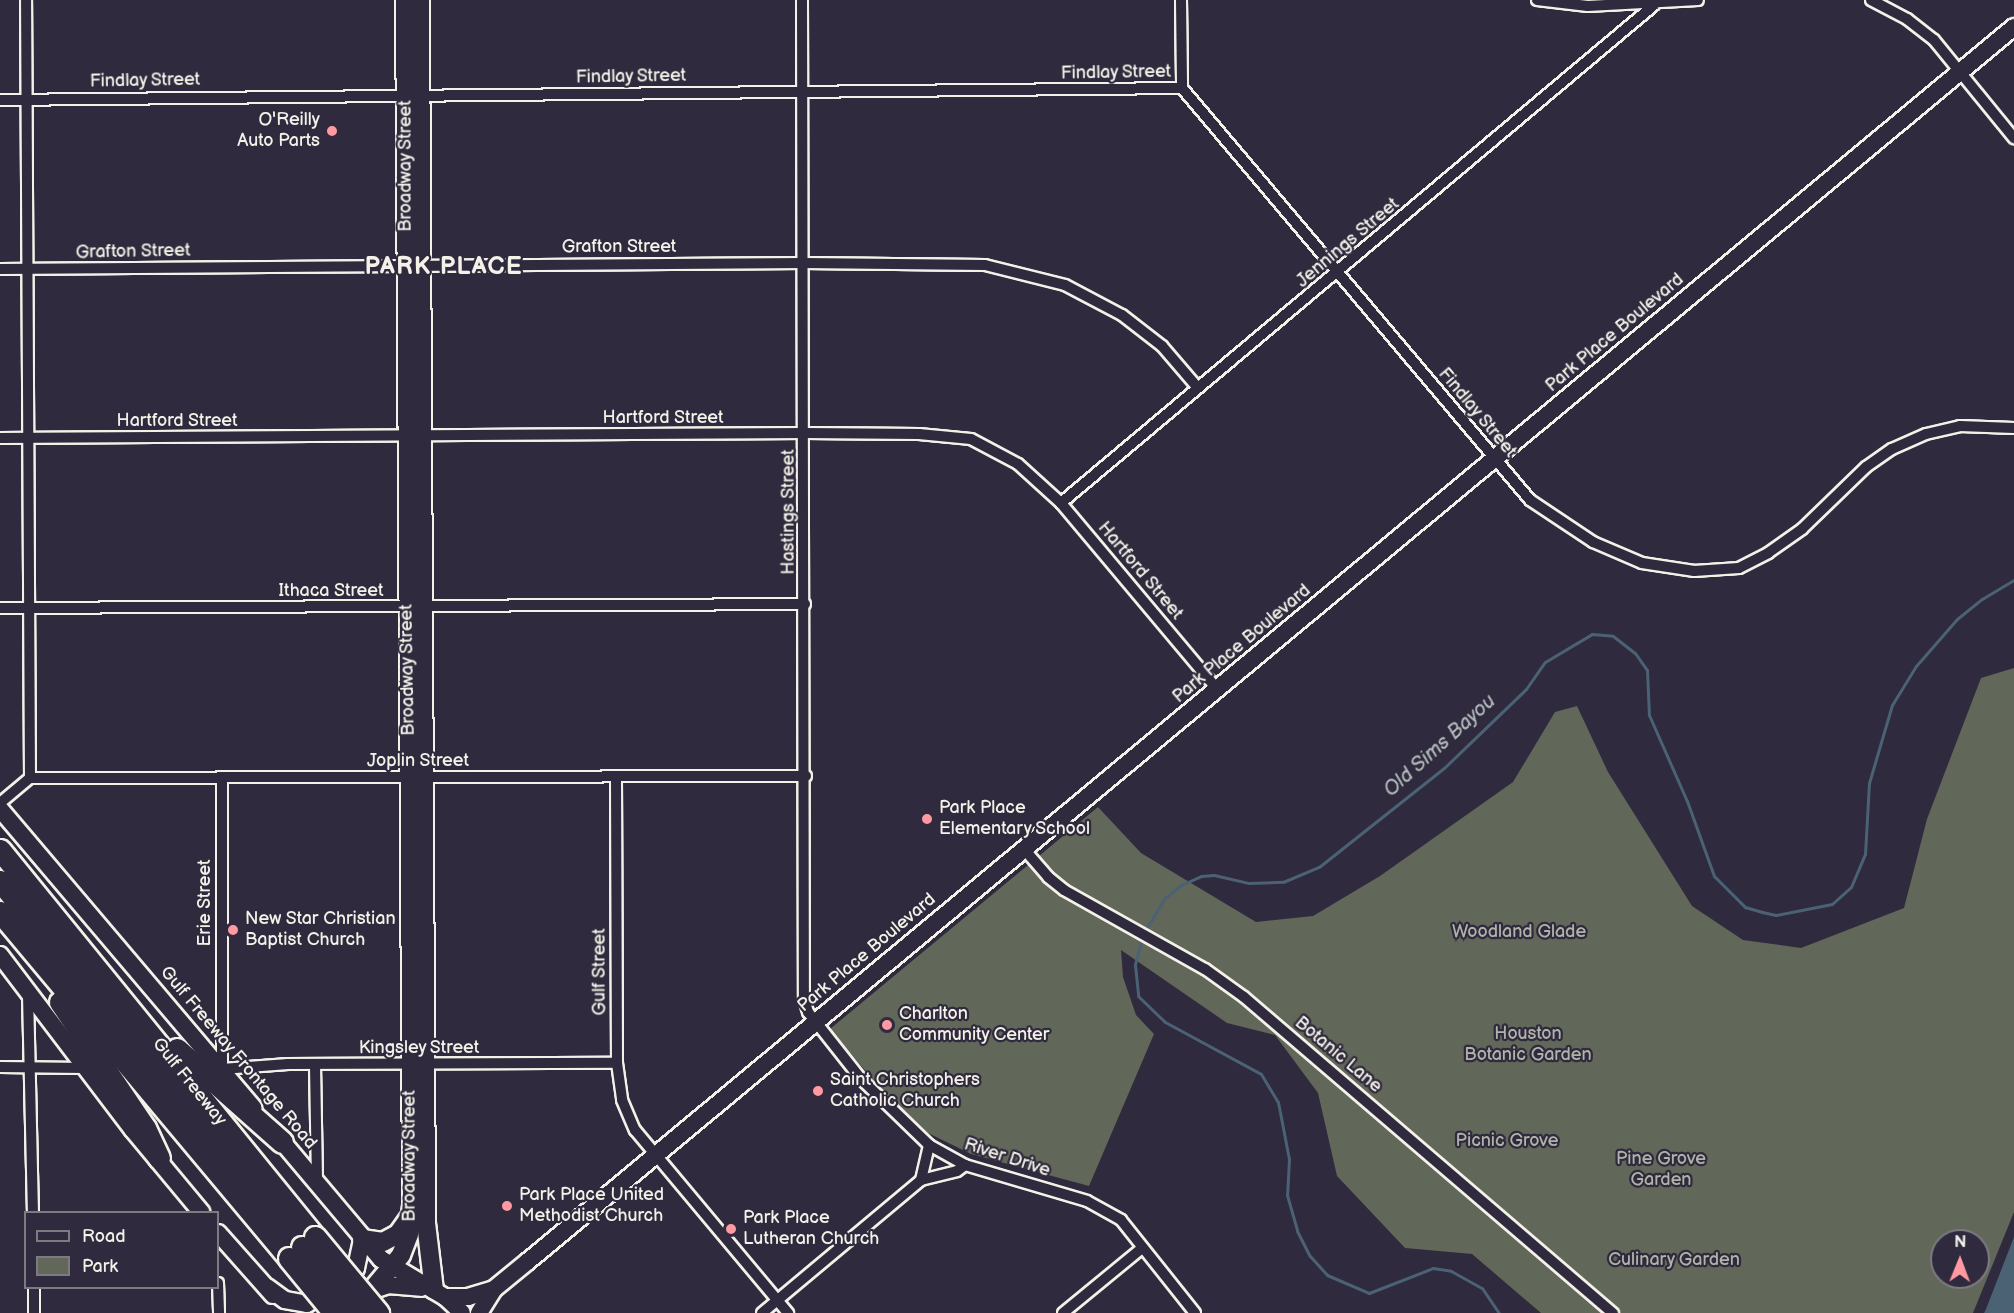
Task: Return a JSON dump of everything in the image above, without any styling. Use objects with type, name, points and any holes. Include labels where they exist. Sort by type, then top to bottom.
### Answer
[{"type":"highway","name":"Gulf Freeway","points":[[0,850],[127,1004],[302,1247],[334,1313]]},
{"type":"highway","name":"Gulf Freeway","points":[[0,881],[356,1313]]},
{"type":"highway","name":"Gulf Freeway","points":[[0,912],[47,968],[302,1247],[378,1313]]},
{"type":"highway","points":[[47,968],[61,1003],[145,1128],[159,1158]]},
{"type":"highway","points":[[127,1004],[154,1024],[203,1074],[282,1142]]},
{"type":"main road","name":"Broadway Street","points":[[405,0],[413,94],[418,1064],[427,1233],[439,1294]]},
{"type":"main road","name":"Broadway Street","points":[[413,94],[420,0]]},
{"type":"main road","name":"Broadway Street","points":[[341,1313],[371,1291],[392,1266],[409,1234],[418,1064]]},
{"type":"main road","points":[[362,1239],[383,1242],[398,1234],[408,1220],[412,1204]]},
{"type":"street","points":[[0,803],[30,778],[26,0]]},
{"type":"street","name":"Hastings Street","points":[[802,0],[806,433],[804,999],[815,1022]]},
{"type":"street","points":[[1181,0],[1182,88]]},
{"type":"street","points":[[1537,0],[1588,6],[1654,5],[1698,0]]},
{"type":"street","points":[[1871,0],[1925,33],[1961,70],[2014,138]]},
{"type":"street","name":"Jennings Street","points":[[1061,503],[1338,274],[1654,5]]},
{"type":"street","name":"Park Place Boulevard","points":[[479,1313],[494,1290],[2014,27]]},
{"type":"street","name":"Findlay Street","points":[[0,99],[1182,88],[1530,500],[1593,542],[1642,563],[1685,571],[1717,571],[1738,568],[1768,554],[1802,529],[1866,467],[1913,439],[1960,426],[2014,428]]},
{"type":"street","name":"Grafton Street","points":[[0,269],[804,263],[985,266],[1065,285],[1122,315],[1162,346],[1198,388]]},
{"type":"street","name":"Hartford Street","points":[[0,438],[806,433],[919,434],[970,440],[1018,464],[1061,503],[1218,690]]},
{"type":"street","name":"Ithaca Street","points":[[0,608],[416,608],[805,604]]},
{"type":"street","name":"Joplin Street","points":[[30,778],[806,776]]},
{"type":"street","name":"Gulf Street","points":[[616,778],[617,1063],[627,1116],[656,1156],[788,1313]]},
{"type":"street","name":"Erie Street","points":[[222,779],[222,1069]]},
{"type":"street","name":"Gulf Freeway Frontage Road","points":[[0,809],[317,1181],[362,1239],[392,1266],[439,1294],[462,1313]]},
{"type":"street","name":"Botanic Lane","points":[[1024,849],[1047,877],[1205,969],[1244,997],[1613,1313]]},
{"type":"street","points":[[0,955],[28,988],[85,1068],[200,1211]]},
{"type":"street","points":[[28,988],[33,1211]]},
{"type":"street","name":"River Drive","points":[[815,1022],[861,1079],[928,1145],[965,1165],[1087,1201],[1121,1220],[1195,1313]]},
{"type":"street","points":[[204,1049],[214,1042],[221,1027]]},
{"type":"street","name":"Kingsley Street","points":[[222,1069],[315,1065],[617,1063]]},
{"type":"street","points":[[315,1065],[317,1181]]},
{"type":"street","points":[[0,1067],[85,1068]]},
{"type":"street","points":[[921,1180],[928,1145]]},
{"type":"street","points":[[762,1313],[921,1180],[957,1171],[965,1165]]},
{"type":"street","points":[[219,1234],[267,1287],[287,1313]]},
{"type":"street","points":[[267,1287],[285,1300],[307,1304],[356,1268],[362,1239]]},
{"type":"street","points":[[1063,1313],[1142,1248]]},
{"type":"street","name":"Park Place Boulevard","points":[[371,1291],[403,1285],[439,1294],[468,1297],[494,1290]]},
{"type":"street","points":[[34,1289],[34,1313]]},
{"type":"street","points":[[218,1289],[219,1313]]},
{"type":"green space","name":"Houston Botanic Garden","points":[[2014,668],[2014,1212],[1990,1271],[1990,1229],[1930,1229],[1930,1289],[1983,1289],[1973,1313],[1541,1313],[1472,1254],[1405,1248],[1337,1176],[1318,1093],[1275,1035],[1227,1023],[1121,950],[1123,977],[1136,1015],[1154,1034],[1089,1186],[971,1154],[928,1133],[886,1095],[830,1029],[1098,807],[1141,853],[1256,922],[1313,916],[1380,876],[1513,782],[1555,712],[1577,706],[1608,772],[1692,906],[1743,940],[1801,948],[1904,908],[1927,819],[1981,678]]},
{"type":"water","points":[[2014,1237],[2014,1313],[1984,1313],[1986,1309]]},
{"type":"waterway","name":"Old Sims Bayou","points":[[1145,931],[1165,898],[1181,885],[1201,876],[1214,875],[1249,883],[1283,882],[1319,867],[1444,768],[1526,689],[1545,662],[1592,634],[1613,636],[1635,653],[1647,670],[1649,715],[1687,801],[1714,876],[1745,907],[1762,912],[1776,915],[1832,904],[1851,887],[1865,854],[1869,783],[1892,705],[1916,666],[1957,619],[1982,599],[2014,580]]},
{"type":"waterway","name":"Old Sims Bayou","points":[[1142,938],[1135,965],[1138,996],[1165,1022],[1261,1074],[1278,1102],[1289,1159],[1287,1195],[1297,1231],[1310,1256],[1327,1275],[1369,1293],[1433,1268],[1451,1271],[1482,1288],[1499,1313]]},
{"type":"place","name":"O'Reilly Auto Parts","points":[[332,131]]},
{"type":"place","name":"Park Place Elementary School","points":[[927,819]]},
{"type":"place","name":"New Star Christian Baptist Church","points":[[233,930]]},
{"type":"place","name":"Charlton Community Center","points":[[887,1025]]},
{"type":"place","name":"Saint Christophers Catholic Church","points":[[818,1091]]},
{"type":"place","name":"Park Place United Methodist Church","points":[[507,1206]]},
{"type":"place","name":"Park Place Lutheran Church","points":[[731,1229]]},
{"type":"district","name":"PARK PLACE","points":[[444,267]]},
{"type":"park label","name":"Woodland Glade","points":[[1519,932]]},
{"type":"park label","name":"Picnic Grove","points":[[1507,1141]]},
{"type":"park label","name":"Pine Grove Garden","points":[[1661,1170]]},
{"type":"park label","name":"Culinary Garden","points":[[1674,1260]]}]
